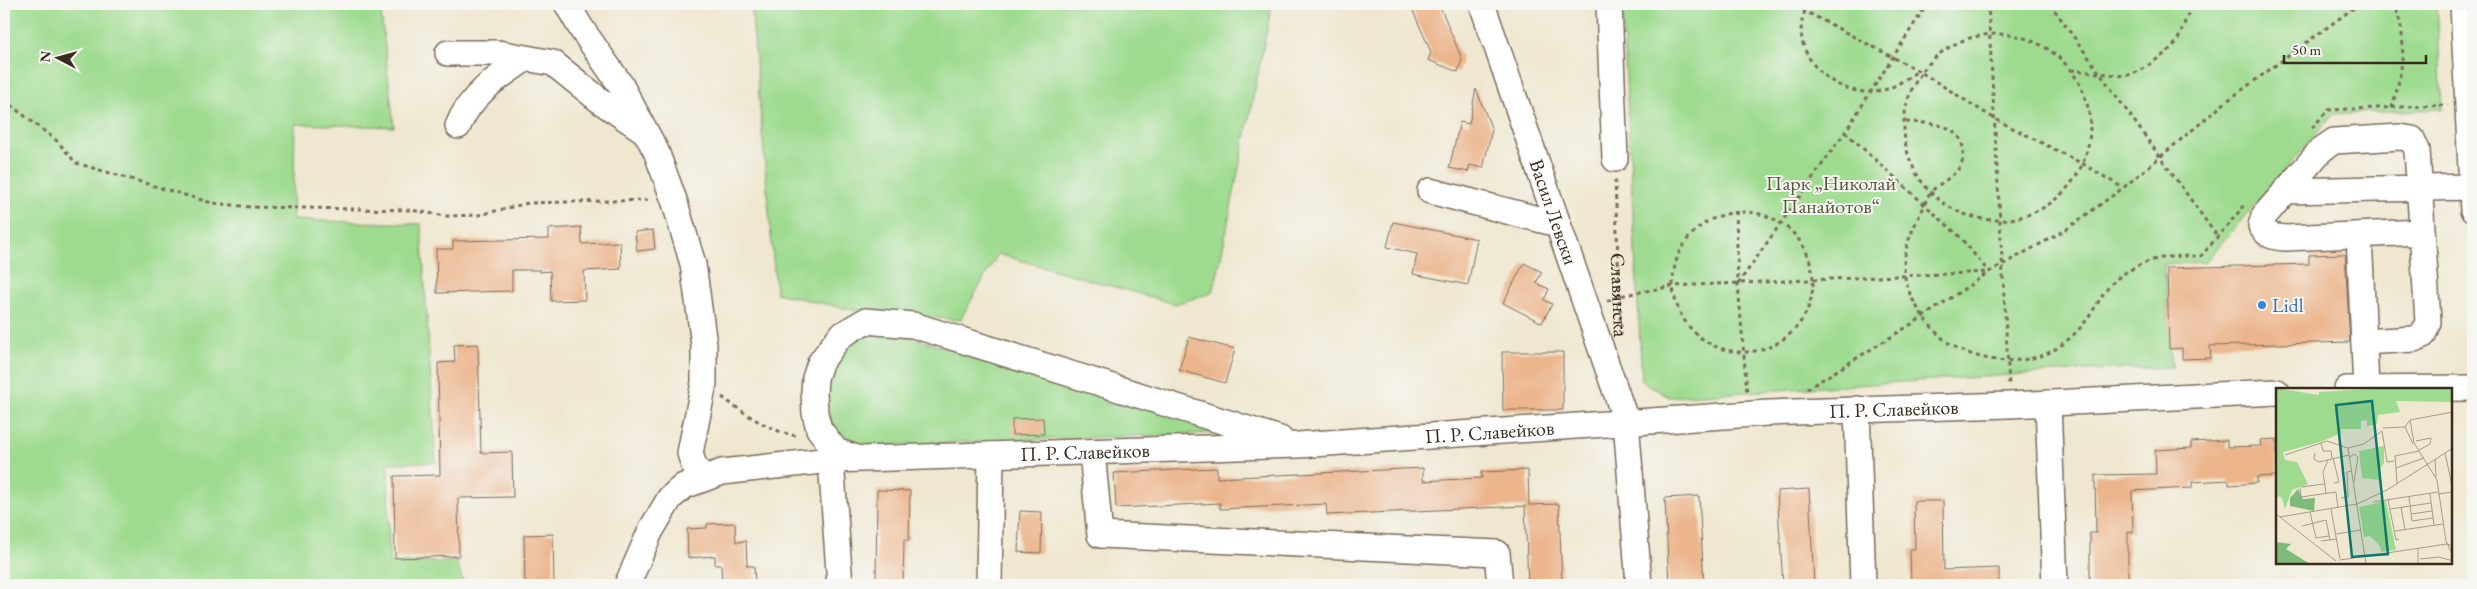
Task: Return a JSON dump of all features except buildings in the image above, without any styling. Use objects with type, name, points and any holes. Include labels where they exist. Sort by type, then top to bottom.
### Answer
[{"type":"street","points":[[567,4],[581,28],[620,84],[656,151],[674,200],[693,264],[704,345],[704,383],[690,453],[694,466],[702,478]]},
{"type":"street","name":"Васил Левски","points":[[1482,4],[1586,310],[1626,421]]},
{"type":"street","points":[[1609,4],[1615,159]]},
{"type":"street","points":[[2285,191],[2419,189],[2473,198],[2468,104],[2470,59],[2464,4]]},
{"type":"street","points":[[448,53],[498,53],[553,63],[603,103],[645,132]]},
{"type":"street","points":[[458,126],[463,114],[474,98],[497,77],[525,59]]},
{"type":"street","points":[[2364,342],[2414,340],[2423,335],[2428,322],[2417,150],[2412,139],[2400,136],[2334,141],[2320,150],[2264,216],[2261,226],[2265,233],[2273,237],[2422,232]]},
{"type":"street","points":[[1430,191],[1557,224]]},
{"type":"street","points":[[2357,388],[2364,342],[2359,235]]},
{"type":"street","points":[[840,585],[829,450],[819,429],[815,414],[814,378],[820,363],[840,336],[865,321],[913,325],[1298,445]]},
{"type":"street","points":[[2452,388],[2473,388]]},
{"type":"street","name":"П. Р. Славейков","points":[[627,585],[651,530],[670,498],[684,486],[722,472],[829,450],[862,460],[1298,445],[1749,414],[2009,405],[2276,392]]},
{"type":"street","points":[[2048,403],[2055,585]]},
{"type":"street","points":[[1857,409],[1863,585]]},
{"type":"street","points":[[1626,421],[1639,585]]},
{"type":"street","points":[[1092,452],[1100,535],[1497,553],[1500,585]]},
{"type":"street","points":[[989,585],[991,455]]},
{"type":"path","points":[[1796,4],[1919,71],[1995,119],[2085,165],[2123,188]]},
{"type":"path","points":[[1738,284],[1845,132],[1928,4]]},
{"type":"path","points":[[1988,4],[2009,405]]},
{"type":"path","points":[[2050,4],[2217,236]]},
{"type":"path","points":[[2071,70],[2125,76],[2140,71],[2166,53],[2177,42],[2192,4]]},
{"type":"path","points":[[1801,393],[1923,317],[1989,272],[2064,231],[2123,188],[2227,101],[2359,4]]},
{"type":"path","points":[[2392,108],[2403,62],[2403,40],[2394,4]]},
{"type":"path","points":[[1805,10],[1802,18],[1802,36],[1814,65],[1831,81],[1842,86],[1871,92],[1888,90],[1963,41],[1990,34],[2021,35],[2049,48],[2071,70],[2085,99],[2088,132],[2085,165],[2049,206],[2024,217],[2000,219],[1974,216],[1950,207],[1930,193],[1913,171],[1903,146],[1906,122],[1919,71]]},
{"type":"path","points":[[4,100],[57,141],[76,163],[212,203],[251,207],[411,210],[446,216],[480,216],[528,203],[674,200]]},
{"type":"path","points":[[2308,132],[2328,110],[2468,104]]},
{"type":"path","points":[[1906,122],[1935,124],[1952,129],[1962,145],[1960,166],[1945,182],[1930,193],[1911,230],[1905,259],[1905,276],[1909,293],[1923,317],[1938,334],[1953,345],[1981,358],[2008,360],[2040,356],[2056,348],[2082,327],[2104,290],[2135,267],[2160,256],[2201,256],[2250,199]]},
{"type":"path","points":[[1845,132],[1959,236],[1989,272]]},
{"type":"path","name":"Славянска","points":[[1615,159],[1622,344]]},
{"type":"path","points":[[1736,211],[1742,351],[1749,414]]},
{"type":"path","points":[[1736,211],[1764,214],[1782,222],[1800,239],[1808,259],[1813,280],[1810,300],[1803,320],[1789,336],[1771,347],[1726,351],[1706,343],[1690,329],[1678,311],[1672,286],[1674,267],[1682,246],[1697,228],[1736,211]]},
{"type":"path","points":[[1586,310],[1619,296],[1672,286],[1989,272]]},
{"type":"path","points":[[704,383],[744,413],[768,426],[829,450]]},
{"type":"green space","points":[[4,4],[380,4],[394,127],[295,124],[293,220],[421,224],[436,462],[388,463],[389,563],[456,561],[464,585],[4,585]]},
{"type":"green space","points":[[751,4],[1112,4],[1114,6],[1272,4],[1218,272],[1212,293],[1175,304],[998,254],[960,320],[852,310],[776,293]]},
{"type":"green space","name":"Парк „Николай Панайотов“","points":[[1622,4],[2437,4],[2442,109],[2333,114],[2205,262],[2164,264],[2172,367],[2089,370],[1669,397],[1642,381]]},
{"type":"green space","points":[[899,334],[1214,426],[1217,433],[856,446],[835,431],[826,413],[824,402],[826,379],[830,368],[842,349],[856,339],[874,335]]},
{"type":"place","name":"Lidl","points":[[2262,305]]}]
